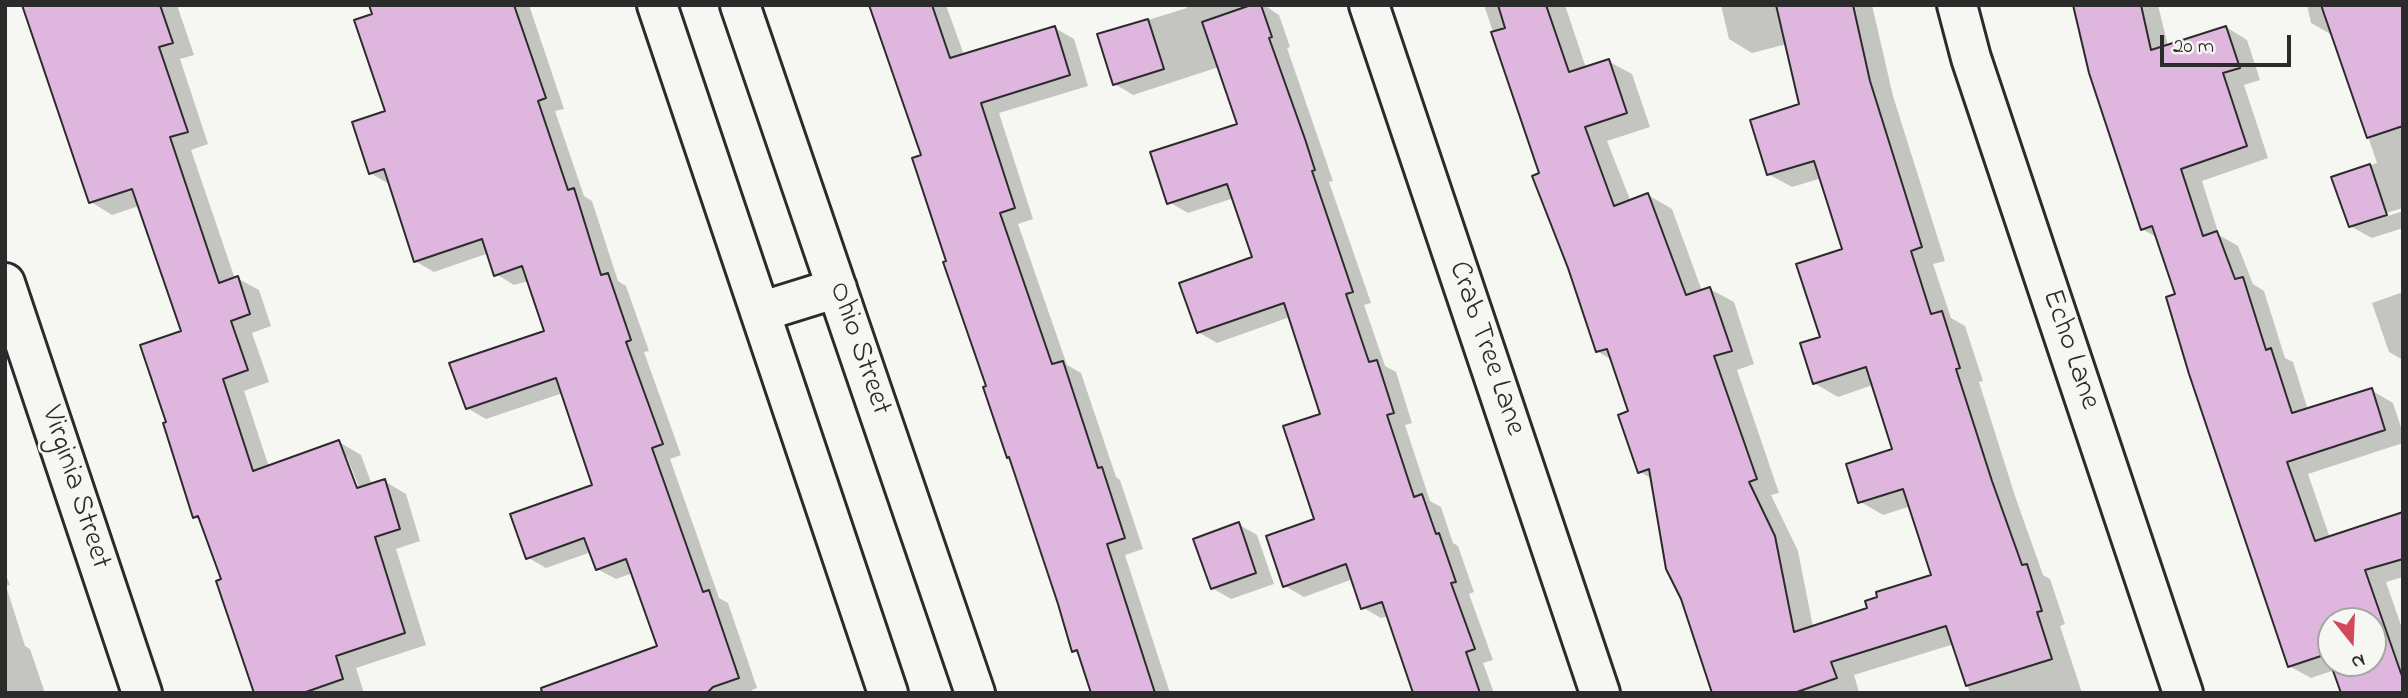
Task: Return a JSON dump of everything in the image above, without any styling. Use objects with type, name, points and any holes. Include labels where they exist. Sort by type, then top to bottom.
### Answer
[{"type":"street","points":[[657,5],[888,693]]},
{"type":"street","name":"Ohio Street","points":[[740,5],[975,693]]},
{"type":"street","name":"Crab Tree Lane","points":[[1369,5],[1600,693]]},
{"type":"street","name":"Echo Lane","points":[[1957,5],[1971,58],[2183,693]]},
{"type":"street","name":"Virginia Street","points":[[5,283],[142,693]]},
{"type":"street","points":[[760,312],[837,288]]},
{"type":"building","points":[[22,5],[160,5],[173,43],[159,47],[188,132],[170,137],[219,283],[238,276],[250,314],[231,321],[248,370],[223,379],[253,471],[339,440],[357,488],[385,479],[400,529],[375,537],[405,633],[336,656],[343,679],[303,693],[254,693],[216,581],[221,579],[198,516],[193,518],[163,423],[166,422],[140,345],[181,331],[132,189],[89,203]]},
{"type":"building","points":[[369,5],[514,5],[546,98],[538,101],[568,190],[574,188],[601,275],[608,273],[631,340],[626,342],[663,444],[652,448],[703,592],[709,590],[739,678],[713,687],[708,692],[542,693],[541,688],[657,646],[626,559],[596,570],[584,538],[526,559],[510,514],[592,485],[556,378],[466,409],[449,363],[544,331],[522,266],[494,276],[482,239],[414,262],[384,169],[369,174],[352,122],[385,111],[354,20],[372,14]]},
{"type":"building","points":[[869,5],[932,5],[950,58],[1055,26],[1070,75],[981,103],[1015,208],[1000,213],[1052,364],[1063,361],[1098,468],[1102,467],[1125,538],[1107,544],[1155,693],[1091,693],[1077,650],[1072,652],[943,262],[946,261],[912,158],[921,155]]},
{"type":"building","points":[[1251,5],[1261,5],[1272,37],[1269,38],[1305,139],[1315,170],[1312,171],[1353,292],[1346,294],[1369,362],[1377,360],[1394,413],[1387,415],[1414,497],[1422,494],[1456,582],[1451,583],[1475,649],[1466,652],[1480,693],[1413,693],[1382,602],[1361,609],[1346,564],[1283,587],[1266,536],[1314,519],[1283,426],[1320,414],[1284,303],[1197,333],[1179,283],[1252,257],[1227,184],[1167,204],[1150,152],[1237,124],[1202,22]]},
{"type":"building","points":[[1498,5],[1546,5],[1569,72],[1609,59],[1627,113],[1585,127],[1614,206],[1648,193],[1686,295],[1710,287],[1732,351],[1714,356],[1757,479],[1749,482],[1775,536],[1794,632],[1867,608],[1865,601],[1877,597],[1876,592],[1931,575],[1903,489],[1858,503],[1846,464],[1892,449],[1866,367],[1813,384],[1800,343],[1820,337],[1796,264],[1842,249],[1814,161],[1767,175],[1750,120],[1799,104],[1776,5],[1853,5],[1870,81],[1922,247],[1911,251],[1931,314],[1942,311],[1960,368],[1956,369],[1992,481],[2022,565],[2027,564],[2042,611],[2037,612],[2052,659],[1966,686],[1946,626],[1831,662],[1837,678],[1794,693],[1712,693],[1681,599],[1666,569],[1649,469],[1638,473],[1618,415],[1628,411],[1607,349],[1596,352],[1568,268],[1532,176],[1539,173],[1491,32],[1505,28]]},
{"type":"building","points":[[2073,5],[2141,5],[2151,50],[2226,26],[2240,68],[2223,73],[2247,146],[2181,169],[2203,236],[2217,231],[2235,279],[2243,277],[2266,350],[2271,348],[2292,413],[2372,388],[2385,430],[2287,462],[2315,541],[2403,512],[2403,559],[2365,570],[2378,607],[2317,607],[2317,657],[2288,667],[2189,374],[2166,297],[2175,294],[2152,226],[2141,230],[2089,73]]},
{"type":"building","points":[[2321,5],[2403,5],[2403,126],[2367,138]]},
{"type":"building","points":[[1148,19],[1164,69],[1113,85],[1097,34]]},
{"type":"building","points":[[2370,164],[2387,215],[2349,227],[2331,177]]},
{"type":"building","points":[[1239,522],[1256,573],[1211,589],[1193,539]]},
{"type":"building","points":[[2387,633],[2403,679],[2403,693],[2341,693],[2335,677],[2387,677]]}]
